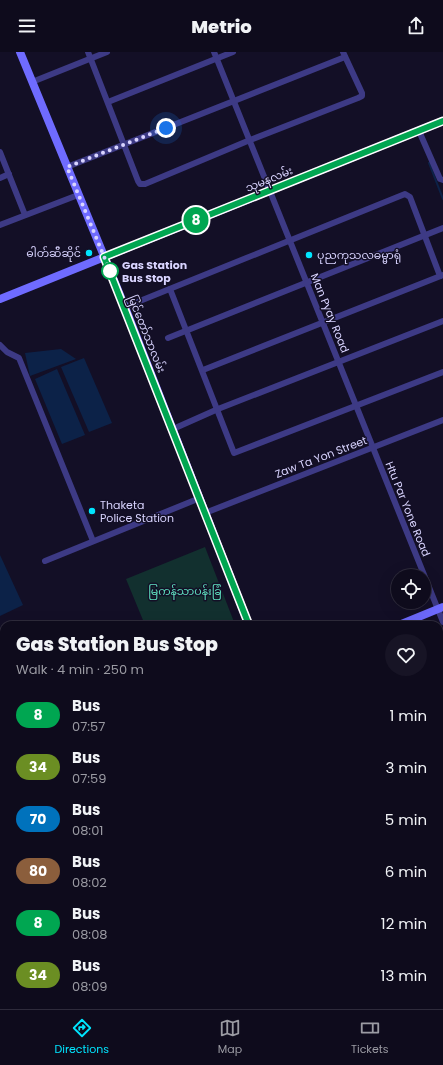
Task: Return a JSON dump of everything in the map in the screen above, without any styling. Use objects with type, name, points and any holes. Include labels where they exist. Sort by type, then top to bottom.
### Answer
[{"type":"main road","name":"မြင်တော်သာလမ်း","points":[[20,52],[125,307],[200,498],[245,621]]},
{"type":"main road","name":"သုမနလမ်း","points":[[0,299],[443,121]]},
{"type":"main road","points":[[409,621],[440,608]]},
{"type":"street","points":[[67,167],[124,144],[234,101],[344,54],[362,92],[362,96],[144,184],[140,184],[124,144],[108,102],[90,58],[88,52]]},
{"type":"street","points":[[32,82],[107,52]]},
{"type":"street","points":[[108,102],[216,55],[233,52]]},
{"type":"street","name":"Man Pyay Road","points":[[216,55],[373,448]]},
{"type":"street","points":[[419,131],[442,180]]},
{"type":"street","points":[[0,152],[25,216]]},
{"type":"street","points":[[0,178],[9,174]]},
{"type":"street","points":[[125,307],[407,194],[410,197],[442,276],[203,370]]},
{"type":"street","points":[[0,225],[78,195]]},
{"type":"street","points":[[168,338],[443,228]]},
{"type":"street","points":[[170,289],[188,330],[234,453],[443,372]]},
{"type":"street","points":[[173,429],[218,409],[443,321]]},
{"type":"street","points":[[0,345],[7,352],[19,358],[93,541]]},
{"type":"street","name":"Zaw Ta Yon Street","points":[[205,513],[443,420]]},
{"type":"street","name":"Htu Par Yone Road","points":[[373,448],[440,608],[443,621]]},
{"type":"street","points":[[45,561],[200,498]]},
{"type":"green space","name":"မြကန်သာပန်းခြံ","points":[[205,547],[234,621],[143,621],[126,579]]},
{"type":"water","points":[[61,349],[76,359],[30,376],[25,353]]},
{"type":"water","points":[[84,358],[112,423],[89,432],[61,367]]},
{"type":"water","points":[[57,369],[85,435],[62,444],[35,379]]},
{"type":"water","points":[[0,555],[23,605],[0,616]]},
{"type":"waterway","points":[[429,163],[443,199]]},
{"type":"bus line","name":"8","points":[[247,621],[125,307],[104,257],[443,121]]},
{"type":"place","name":"ဓါတ်ဆီဆိုင်","points":[[89,253]]},
{"type":"place","name":"ပုညကုသလဓမ္မာရုံ","points":[[309,255]]},
{"type":"place","name":"Gas Station Bus Stop","points":[[110,271]]},
{"type":"place","name":"Thaketa Police Station","points":[[92,511]]},
{"type":"route","points":[[110,271],[67,167],[166,128]]}]
